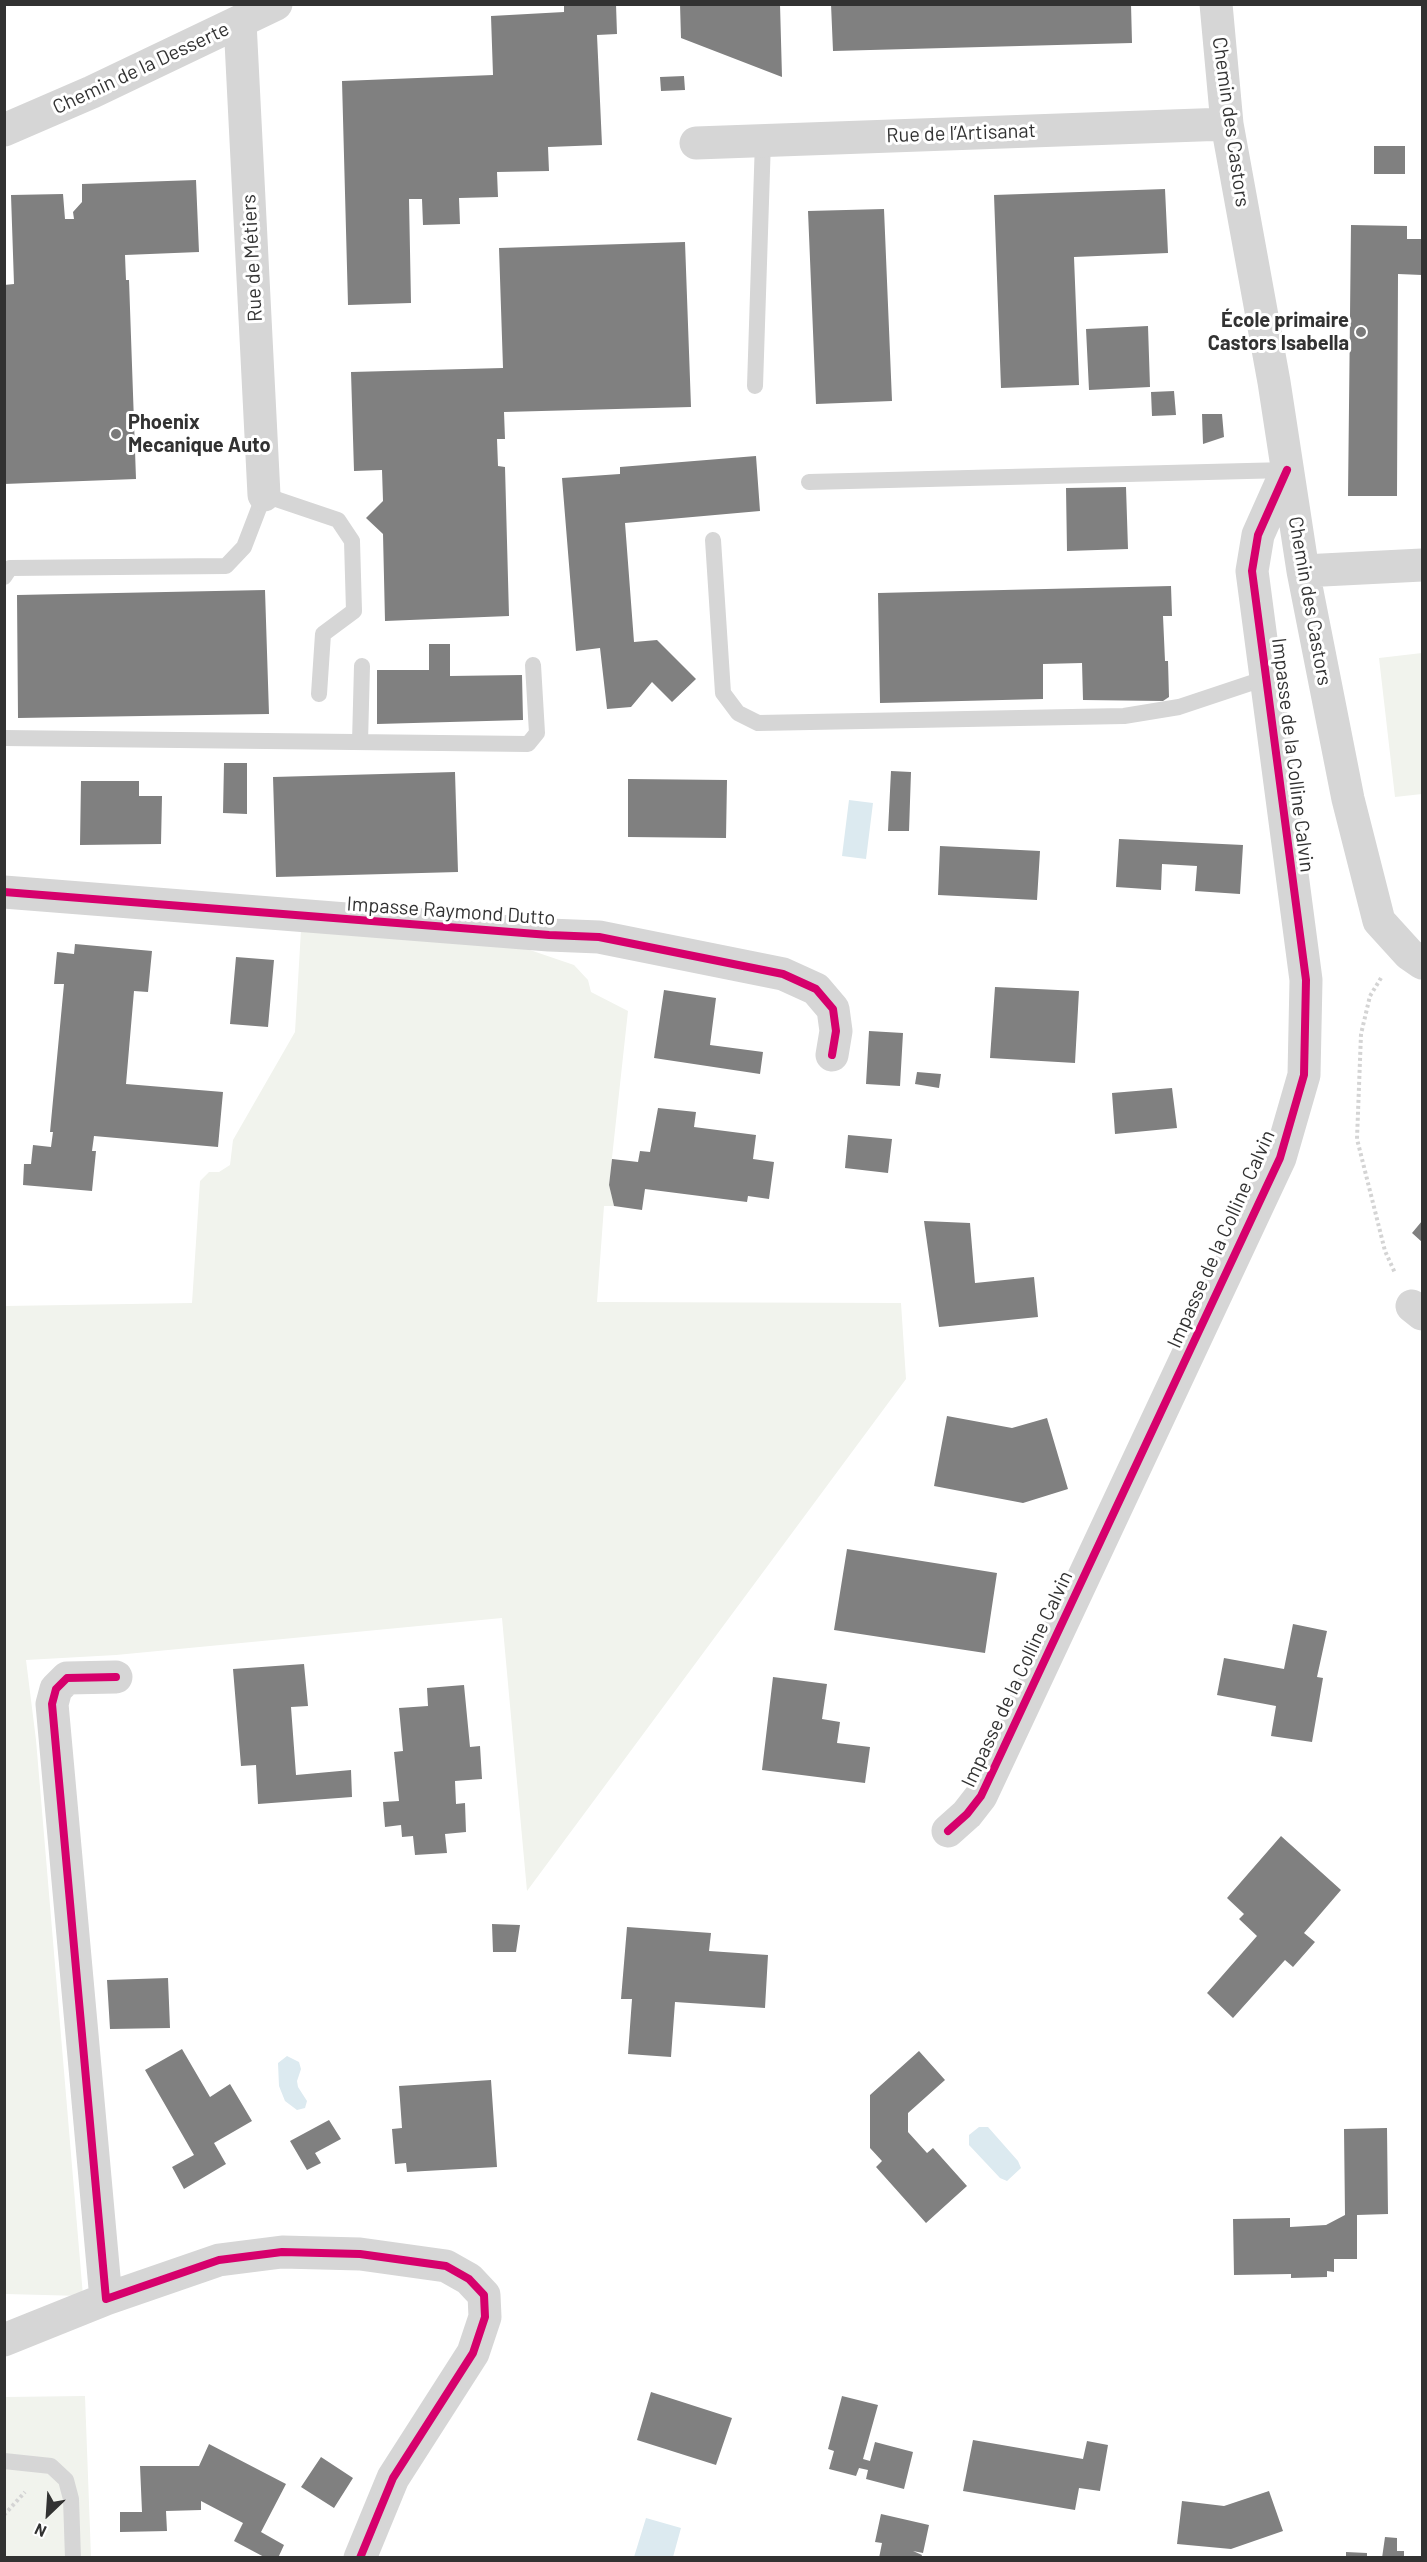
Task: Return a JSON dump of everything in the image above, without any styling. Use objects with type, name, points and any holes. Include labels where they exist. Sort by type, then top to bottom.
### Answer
[{"type":"street","name":"Chemin de la Desserte","points":[[4,130],[92,92],[276,4]]},
{"type":"street","name":"Chemin des Castors","points":[[1216,4],[1227,124],[1274,382],[1303,571],[1348,799],[1379,921],[1416,959]]},
{"type":"street","name":"Rue de Métiers","points":[[240,22],[264,495]]},
{"type":"street","name":"Rue de l’Artisanat","points":[[696,143],[1227,124]]},
{"type":"street","name":"Impasse de la Colline Calvin","points":[[948,1831],[967,1814],[986,1787],[1280,1158],[1304,1075],[1306,980],[1252,571],[1258,535],[1287,470]]},
{"type":"street","points":[[1303,571],[1422,565]]},
{"type":"street","name":"Impasse Raymond Dutto","points":[[4,892],[611,939],[783,974],[816,989],[833,1009],[837,1031],[832,1055]]},
{"type":"street","points":[[106,2299],[52,1704],[56,1689],[67,1678],[116,1677]]},
{"type":"street","points":[[4,2340],[106,2299],[219,2260],[282,2252],[360,2254],[446,2266],[469,2279],[484,2295],[485,2317],[473,2353],[393,2478],[360,2558]]},
{"type":"lane","points":[[755,386],[763,140]]},
{"type":"lane","points":[[809,482],[1287,470]]},
{"type":"lane","points":[[4,577],[10,568],[226,566],[244,547],[264,495],[338,520],[352,541],[354,611],[323,634],[319,694]]},
{"type":"lane","points":[[713,540],[723,693],[738,712],[758,723],[1124,716],[1179,707],[1266,678]]},
{"type":"lane","points":[[4,738],[528,744],[537,733],[533,665]]},
{"type":"lane","points":[[360,742],[362,666]]},
{"type":"lane","points":[[4,2461],[51,2466],[66,2480],[71,2499],[73,2558]]},
{"type":"path","points":[[1416,959],[1387,968],[1370,996],[1361,1034],[1357,1139],[1385,1251],[1417,1310]]},
{"type":"shaded area","points":[[1422,653],[1422,794],[1395,797],[1379,658]]},
{"type":"shaded area","points":[[849,800],[873,803],[866,859],[842,856]]},
{"type":"shaded area","points":[[301,930],[524,948],[574,965],[588,980],[591,992],[628,1011],[609,1185],[614,1206],[604,1206],[597,1302],[901,1303],[906,1379],[527,1891],[502,1618],[116,1655],[26,1660],[36,1740],[83,2296],[5,2294],[5,1306],[192,1303],[200,1181],[209,1172],[219,1172],[230,1165],[233,1140],[295,1032]]},
{"type":"shaded area","points":[[287,2056],[299,2062],[301,2069],[297,2081],[307,2101],[305,2108],[297,2110],[285,2101],[279,2086],[278,2063]]},
{"type":"shaded area","points":[[979,2127],[988,2127],[1018,2161],[1021,2168],[1007,2181],[1000,2178],[969,2145],[969,2135]]},
{"type":"shaded area","points":[[85,2396],[91,2557],[5,2557],[4,2397]]},
{"type":"shaded area","points":[[646,2518],[681,2528],[673,2557],[634,2557]]},
{"type":"building","points":[[564,4],[616,4],[617,34],[597,35],[602,145],[548,147],[549,171],[497,172],[498,197],[459,198],[460,224],[423,225],[422,199],[409,199],[411,303],[348,305],[342,81],[493,75],[491,16],[564,12]]},
{"type":"building","points":[[680,4],[780,4],[782,77],[681,38]]},
{"type":"building","points":[[831,4],[1131,4],[1132,43],[833,51]]},
{"type":"building","points":[[684,76],[685,90],[661,91],[660,77]]},
{"type":"building","points":[[1374,146],[1405,146],[1405,174],[1374,174]]},
{"type":"building","points":[[196,180],[199,252],[125,255],[126,280],[129,280],[136,479],[4,484],[4,285],[14,284],[11,195],[63,194],[65,219],[74,219],[73,212],[82,202],[82,184]]},
{"type":"building","points":[[1165,189],[1168,253],[1074,257],[1079,385],[1001,388],[994,195]]},
{"type":"building","points":[[884,209],[892,401],[816,404],[808,211]]},
{"type":"building","points":[[1351,225],[1407,226],[1407,239],[1422,239],[1422,275],[1398,274],[1397,496],[1348,496]]},
{"type":"building","points":[[685,242],[691,407],[504,412],[505,439],[497,439],[498,466],[505,467],[509,616],[385,621],[383,534],[366,518],[383,501],[382,470],[354,471],[351,372],[503,368],[499,248]]},
{"type":"building","points":[[1148,326],[1150,387],[1089,390],[1086,329]]},
{"type":"building","points":[[1174,391],[1176,415],[1152,416],[1151,392]]},
{"type":"building","points":[[1202,414],[1222,414],[1224,437],[1203,444]]},
{"type":"building","points":[[756,456],[760,511],[625,523],[634,642],[657,640],[696,679],[672,702],[652,682],[631,707],[607,709],[600,648],[576,651],[562,478],[620,474],[620,467]]},
{"type":"building","points":[[1126,487],[1128,549],[1067,551],[1066,488]]},
{"type":"building","points":[[1171,586],[1172,616],[1163,616],[1169,697],[1163,701],[1083,700],[1082,663],[1043,664],[1043,699],[880,703],[878,593]]},
{"type":"building","points":[[265,590],[269,714],[18,718],[17,595]]},
{"type":"building","points":[[429,644],[450,644],[450,676],[522,675],[523,720],[377,724],[377,670],[429,670]]},
{"type":"building","points":[[224,763],[247,763],[247,814],[223,813]]},
{"type":"building","points":[[891,771],[911,772],[909,831],[888,831]]},
{"type":"building","points":[[455,772],[458,872],[276,877],[273,777]]},
{"type":"building","points":[[628,779],[727,780],[726,838],[628,837]]},
{"type":"building","points":[[81,781],[139,781],[139,796],[162,796],[161,844],[80,845]]},
{"type":"building","points":[[1119,839],[1243,845],[1240,894],[1195,891],[1197,866],[1162,864],[1161,890],[1116,887]]},
{"type":"building","points":[[940,846],[1040,851],[1037,900],[938,895]]},
{"type":"building","points":[[75,944],[152,951],[148,992],[134,991],[126,1084],[223,1092],[218,1147],[94,1136],[92,1151],[96,1151],[92,1191],[23,1185],[24,1164],[31,1164],[33,1145],[51,1147],[53,1132],[50,1132],[64,984],[54,984],[57,952],[74,954]]},
{"type":"building","points":[[236,957],[274,960],[268,1027],[230,1024]]},
{"type":"building","points":[[995,987],[1079,991],[1075,1063],[990,1058]]},
{"type":"building","points":[[664,990],[716,998],[710,1045],[763,1052],[760,1074],[654,1058]]},
{"type":"building","points":[[869,1031],[903,1033],[900,1086],[866,1084]]},
{"type":"building","points":[[917,1072],[941,1074],[939,1088],[915,1084]]},
{"type":"building","points":[[1172,1088],[1177,1128],[1115,1134],[1112,1093]]},
{"type":"building","points":[[658,1108],[696,1112],[694,1127],[756,1135],[753,1159],[774,1162],[769,1199],[748,1196],[747,1202],[645,1189],[642,1210],[614,1206],[609,1185],[612,1159],[638,1162],[640,1151],[650,1152]]},
{"type":"building","points":[[848,1135],[892,1139],[888,1173],[845,1168]]},
{"type":"building","points":[[924,1221],[970,1223],[975,1283],[1034,1277],[1038,1317],[939,1327]]},
{"type":"building","points":[[1422,1221],[1422,1242],[1412,1233]]},
{"type":"building","points":[[947,1416],[1012,1428],[1047,1418],[1068,1489],[1023,1503],[934,1486]]},
{"type":"building","points":[[847,1549],[997,1573],[985,1653],[834,1630]]},
{"type":"building","points":[[1293,1624],[1327,1631],[1317,1677],[1323,1678],[1312,1742],[1271,1736],[1276,1706],[1217,1695],[1224,1658],[1284,1669]]},
{"type":"building","points":[[304,1664],[308,1706],[291,1707],[296,1775],[351,1770],[352,1797],[258,1804],[256,1765],[241,1766],[233,1669]]},
{"type":"building","points":[[773,1677],[827,1684],[822,1719],[840,1722],[837,1743],[870,1747],[865,1783],[762,1770]]},
{"type":"building","points":[[464,1685],[470,1747],[480,1746],[482,1779],[455,1781],[456,1804],[465,1803],[466,1832],[445,1834],[447,1853],[415,1855],[413,1836],[402,1837],[401,1825],[385,1827],[383,1802],[399,1801],[394,1752],[403,1751],[399,1708],[428,1706],[427,1688]]},
{"type":"building","points":[[1281,1836],[1341,1890],[1304,1933],[1315,1942],[1293,1967],[1285,1960],[1233,2018],[1207,1993],[1257,1936],[1239,1919],[1244,1914],[1227,1898]]},
{"type":"building","points":[[492,1924],[520,1925],[516,1952],[493,1952]]},
{"type":"building","points":[[627,1927],[711,1933],[709,1951],[768,1955],[765,2008],[675,2002],[671,2057],[628,2054],[632,1999],[621,1999]]},
{"type":"building","points":[[168,1978],[170,2028],[110,2029],[107,1980]]},
{"type":"building","points":[[182,2049],[210,2097],[230,2084],[252,2121],[214,2143],[226,2164],[184,2189],[172,2167],[194,2155],[145,2070]]},
{"type":"building","points":[[919,2051],[945,2080],[908,2113],[908,2132],[927,2153],[933,2148],[967,2186],[926,2223],[876,2167],[882,2161],[870,2148],[870,2095]]},
{"type":"building","points":[[491,2080],[497,2167],[407,2172],[406,2163],[395,2164],[392,2129],[402,2128],[399,2086]]},
{"type":"building","points":[[329,2120],[341,2139],[315,2153],[321,2163],[307,2170],[290,2141]]},
{"type":"building","points":[[1387,2128],[1388,2214],[1357,2215],[1357,2259],[1334,2259],[1334,2272],[1327,2271],[1327,2277],[1291,2278],[1291,2274],[1234,2275],[1233,2219],[1290,2218],[1290,2227],[1326,2225],[1345,2215],[1344,2129]]},
{"type":"building","points":[[651,2392],[732,2418],[716,2465],[637,2440]]},
{"type":"building","points":[[842,2396],[878,2405],[863,2459],[870,2461],[875,2442],[913,2452],[904,2489],[866,2479],[868,2470],[859,2468],[856,2476],[829,2469],[834,2451],[828,2449]]},
{"type":"building","points":[[973,2440],[1083,2459],[1087,2441],[1108,2445],[1100,2491],[1079,2488],[1075,2510],[963,2491]]},
{"type":"building","points":[[209,2444],[286,2484],[261,2532],[284,2545],[278,2558],[266,2558],[234,2541],[243,2523],[201,2501],[201,2510],[166,2511],[167,2531],[120,2532],[120,2512],[142,2512],[140,2466],[199,2466]]},
{"type":"building","points":[[321,2457],[353,2478],[334,2508],[301,2487]]},
{"type":"building","points":[[1269,2491],[1283,2531],[1231,2549],[1177,2544],[1182,2501],[1224,2506]]},
{"type":"building","points":[[881,2514],[929,2525],[923,2553],[913,2551],[922,2555],[921,2558],[879,2558],[882,2543],[875,2542]]},
{"type":"building","points":[[1385,2537],[1397,2538],[1397,2551],[1404,2551],[1404,2558],[1382,2558]]},
{"type":"building","points":[[1346,2552],[1367,2553],[1367,2558],[1346,2558]]},
{"type":"cycle path","points":[[948,1831],[967,1814],[981,1796],[1280,1158],[1304,1075],[1306,980],[1252,571],[1258,535],[1287,470]]},
{"type":"cycle path","points":[[4,892],[599,937],[783,974],[816,989],[833,1009],[836,1031],[832,1055]]},
{"type":"cycle path","points":[[116,1677],[67,1678],[56,1689],[52,1704],[106,2299],[219,2260],[282,2252],[360,2254],[446,2266],[469,2279],[484,2295],[485,2317],[473,2353],[393,2478],[360,2558]]},
{"type":"place","name":"École primaire Castors Isabella","points":[[1361,332]]},
{"type":"place","name":"Phoenix Mecanique Auto","points":[[116,434]]}]
